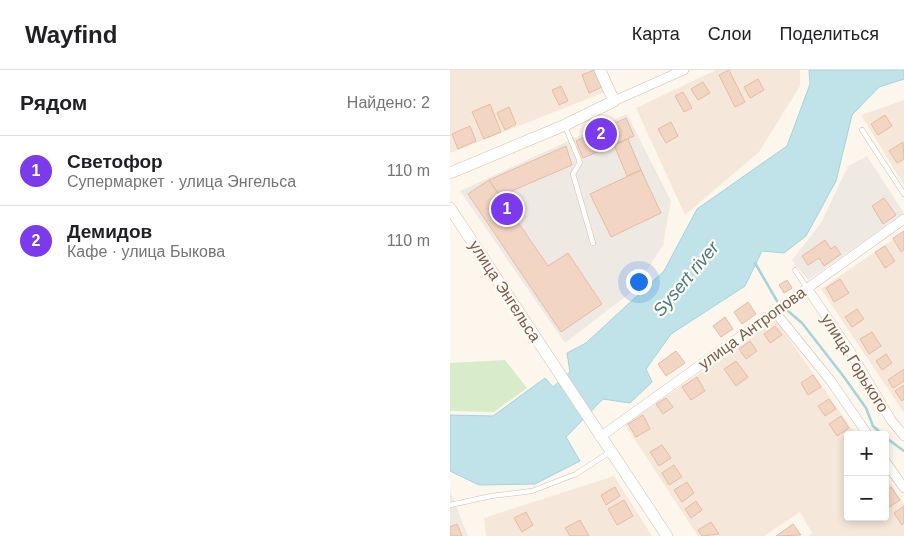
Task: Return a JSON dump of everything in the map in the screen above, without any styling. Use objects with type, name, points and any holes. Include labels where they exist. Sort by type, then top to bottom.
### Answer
[{"type":"street","points":[[600,70],[614,101]]},
{"type":"street","points":[[450,173],[565,125],[684,70]]},
{"type":"street","name":"улица Энгельса","points":[[450,208],[600,436]]},
{"type":"street","name":"улица Антропова","points":[[600,436],[904,218]]},
{"type":"street","name":"улица Горького","points":[[807,288],[850,351],[891,420],[904,436]]},
{"type":"street","name":"улица Горького","points":[[775,312],[830,380],[865,431]]},
{"type":"street","points":[[600,436],[666,536]]},
{"type":"street","points":[[889,467],[904,488]]},
{"type":"lane","points":[[565,125],[580,162],[573,174],[593,243]]},
{"type":"lane","points":[[862,130],[904,194]]},
{"type":"lane","points":[[795,270],[807,288]]},
{"type":"lane","points":[[450,505],[491,496],[532,491],[576,474],[610,451]]},
{"type":"shaded area","points":[[450,70],[595,70],[605,92],[450,153]]},
{"type":"shaded area","points":[[716,70],[800,70],[800,86],[759,152],[685,215],[636,108]]},
{"type":"shaded area","points":[[904,100],[904,185],[861,115]]},
{"type":"shaded area","points":[[627,114],[671,201],[663,245],[634,290],[565,343],[460,191]]},
{"type":"shaded area","points":[[867,156],[904,213],[808,280],[792,260],[821,223],[848,166]]},
{"type":"shaded area","points":[[904,232],[904,413],[821,289]]},
{"type":"shaded area","points":[[776,320],[853,431],[844,431],[844,521],[889,521],[889,482],[904,504],[904,536],[808,536],[812,533],[800,512],[764,536],[698,536],[625,425]]},
{"type":"shaded area","points":[[614,476],[652,536],[486,536],[484,518]]},
{"type":"shaded area","points":[[450,491],[468,536],[450,536]]},
{"type":"green space","points":[[505,360],[527,388],[494,412],[450,411],[450,363]]},
{"type":"water","name":"Sysert river","points":[[809,70],[904,70],[904,79],[879,87],[852,115],[836,181],[806,236],[784,253],[762,251],[745,286],[671,334],[646,369],[652,382],[630,403],[603,399],[566,437],[580,461],[535,484],[479,485],[450,471],[450,415],[493,416],[545,378],[553,387],[570,372],[567,353],[586,343],[664,271],[697,209],[787,146],[810,84]]},
{"type":"building","points":[[594,70],[602,87],[589,93],[582,75]]},
{"type":"building","points":[[729,70],[745,102],[735,107],[719,75]]},
{"type":"building","points":[[758,79],[764,90],[750,98],[744,87]]},
{"type":"building","points":[[703,82],[710,93],[698,100],[691,89]]},
{"type":"building","points":[[561,86],[568,101],[559,105],[552,90]]},
{"type":"building","points":[[683,92],[692,108],[684,112],[675,96]]},
{"type":"building","points":[[490,104],[501,132],[484,139],[472,112]]},
{"type":"building","points":[[509,107],[516,124],[505,130],[497,113]]},
{"type":"building","points":[[885,115],[892,126],[878,135],[871,124]]},
{"type":"building","points":[[626,118],[634,136],[583,158],[576,141]]},
{"type":"building","points":[[671,122],[678,136],[666,143],[658,129]]},
{"type":"building","points":[[470,126],[476,141],[458,149],[452,134]]},
{"type":"building","points":[[628,139],[641,170],[627,176],[614,145]]},
{"type":"building","points":[[903,142],[904,159],[897,163],[889,151]]},
{"type":"building","points":[[566,146],[572,165],[500,196],[489,180]]},
{"type":"building","points":[[641,170],[661,213],[611,237],[590,194]]},
{"type":"building","points":[[489,180],[548,266],[568,253],[602,304],[561,332],[468,194]]},
{"type":"building","points":[[884,198],[896,215],[883,224],[872,206]]},
{"type":"building","points":[[904,231],[904,250],[901,252],[893,238]]},
{"type":"building","points":[[825,240],[831,249],[835,246],[841,254],[824,266],[819,258],[808,265],[802,256]]},
{"type":"building","points":[[885,246],[895,261],[885,268],[875,252]]},
{"type":"building","points":[[840,279],[849,293],[834,302],[826,288]]},
{"type":"building","points":[[787,280],[792,288],[784,293],[779,285]]},
{"type":"building","points":[[748,302],[756,314],[742,324],[734,312]]},
{"type":"building","points":[[857,309],[864,319],[852,327],[845,317]]},
{"type":"building","points":[[725,317],[733,329],[721,337],[713,326]]},
{"type":"building","points":[[775,326],[782,335],[770,343],[764,334]]},
{"type":"building","points":[[872,332],[881,346],[869,354],[860,339]]},
{"type":"building","points":[[750,341],[757,351],[746,359],[739,349]]},
{"type":"building","points":[[676,351],[685,363],[666,376],[658,364]]},
{"type":"building","points":[[886,354],[892,363],[882,370],[876,361]]},
{"type":"building","points":[[736,361],[748,377],[736,386],[724,369]]},
{"type":"building","points":[[904,369],[904,381],[893,388],[888,380]]},
{"type":"building","points":[[813,375],[821,387],[808,395],[801,383]]},
{"type":"building","points":[[697,377],[705,391],[691,400],[682,387]]},
{"type":"building","points":[[904,385],[904,399],[902,401],[895,391]]},
{"type":"building","points":[[666,398],[673,407],[663,414],[656,404]]},
{"type":"building","points":[[829,399],[836,409],[825,416],[818,406]]},
{"type":"building","points":[[643,415],[650,429],[636,437],[628,424]]},
{"type":"building","points":[[841,416],[849,428],[837,436],[829,424]]},
{"type":"building","points":[[662,445],[671,458],[659,466],[650,452]]},
{"type":"building","points":[[674,465],[682,477],[669,485],[662,473]]},
{"type":"building","points":[[687,482],[694,493],[682,502],[674,490]]},
{"type":"building","points":[[615,487],[620,496],[606,505],[601,495]]},
{"type":"building","points":[[891,487],[900,500],[889,507],[889,489]]},
{"type":"building","points":[[624,500],[633,516],[617,525],[608,509]]},
{"type":"building","points":[[696,501],[702,510],[691,518],[685,509]]},
{"type":"building","points":[[904,506],[904,523],[902,525],[894,513]]},
{"type":"building","points":[[526,512],[533,525],[522,532],[514,518]]},
{"type":"building","points":[[580,520],[589,536],[570,536],[565,528]]},
{"type":"building","points":[[711,522],[719,534],[702,536],[698,530]]},
{"type":"building","points":[[457,524],[462,536],[450,536],[450,527]]},
{"type":"building","points":[[793,524],[801,535],[776,536]]},
{"type":"waterway","points":[[755,263],[777,301]]},
{"type":"waterway","points":[[788,311],[802,323],[844,377],[866,408],[873,426],[879,431]]},
{"type":"waterway","points":[[889,440],[904,451]]},
{"type":"place","name":"Демидов","points":[[601,134]]},
{"type":"place","name":"Светофор","points":[[507,209]]}]
